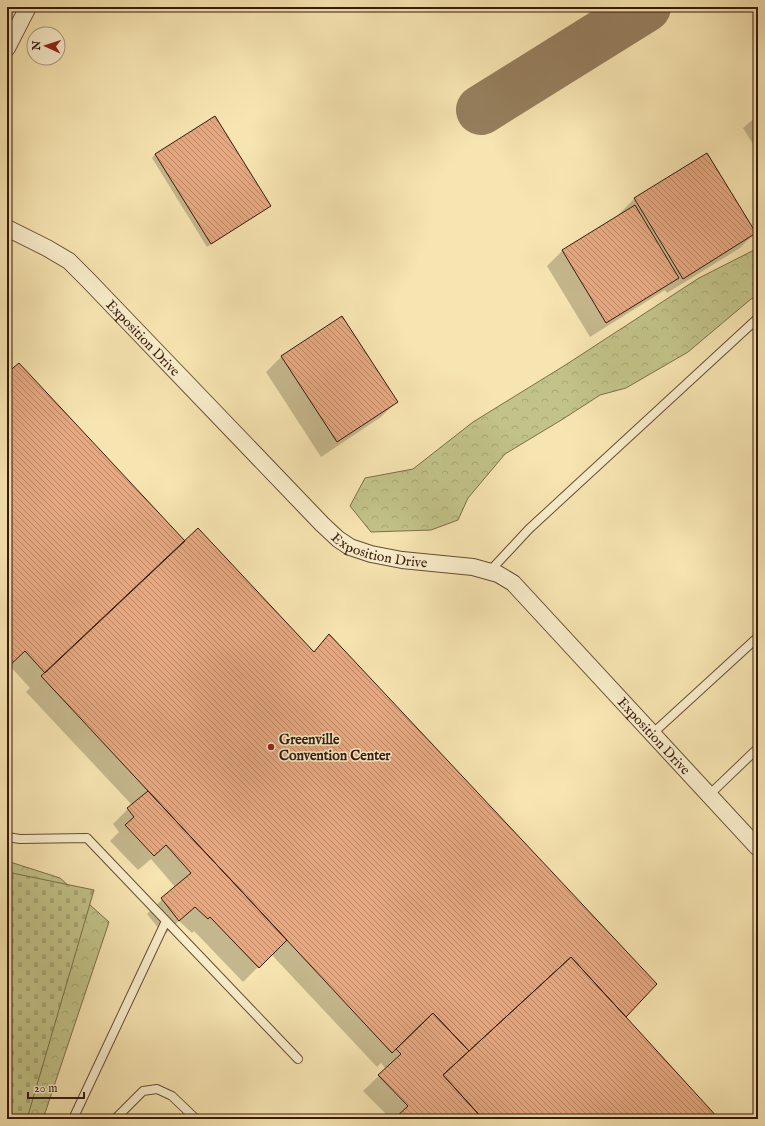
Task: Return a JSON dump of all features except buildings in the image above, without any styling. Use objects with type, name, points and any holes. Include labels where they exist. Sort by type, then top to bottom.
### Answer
[{"type":"street","points":[[7,48],[28,7]]},
{"type":"street","name":"Exposition Drive","points":[[7,228],[48,248],[69,261],[322,524],[350,547],[371,554],[402,560],[473,567],[498,574],[513,583],[758,848]]},
{"type":"lane","points":[[489,572],[529,529],[758,318]]},
{"type":"lane","points":[[652,734],[758,638]]},
{"type":"lane","points":[[709,795],[758,748]]},
{"type":"lane","points":[[7,837],[20,839],[87,838],[298,1059]]},
{"type":"lane","points":[[73,1119],[166,921]]},
{"type":"lane","points":[[115,1119],[143,1091],[157,1089],[172,1096],[196,1119]]},
{"type":"green space","points":[[758,248],[758,296],[751,299],[688,352],[626,388],[600,395],[505,454],[468,498],[458,520],[431,530],[371,532],[350,506],[365,478],[413,469],[473,422],[567,364],[699,278]]},
{"type":"green space","points":[[7,861],[60,878],[109,922],[43,1119],[7,1119]]},
{"type":"green space","points":[[7,872],[94,890],[27,1119],[7,1119]]},
{"type":"taxiway","points":[[481,110],[646,7]]},
{"type":"place","name":"Greenville Convention Center","points":[[271,747]]}]
